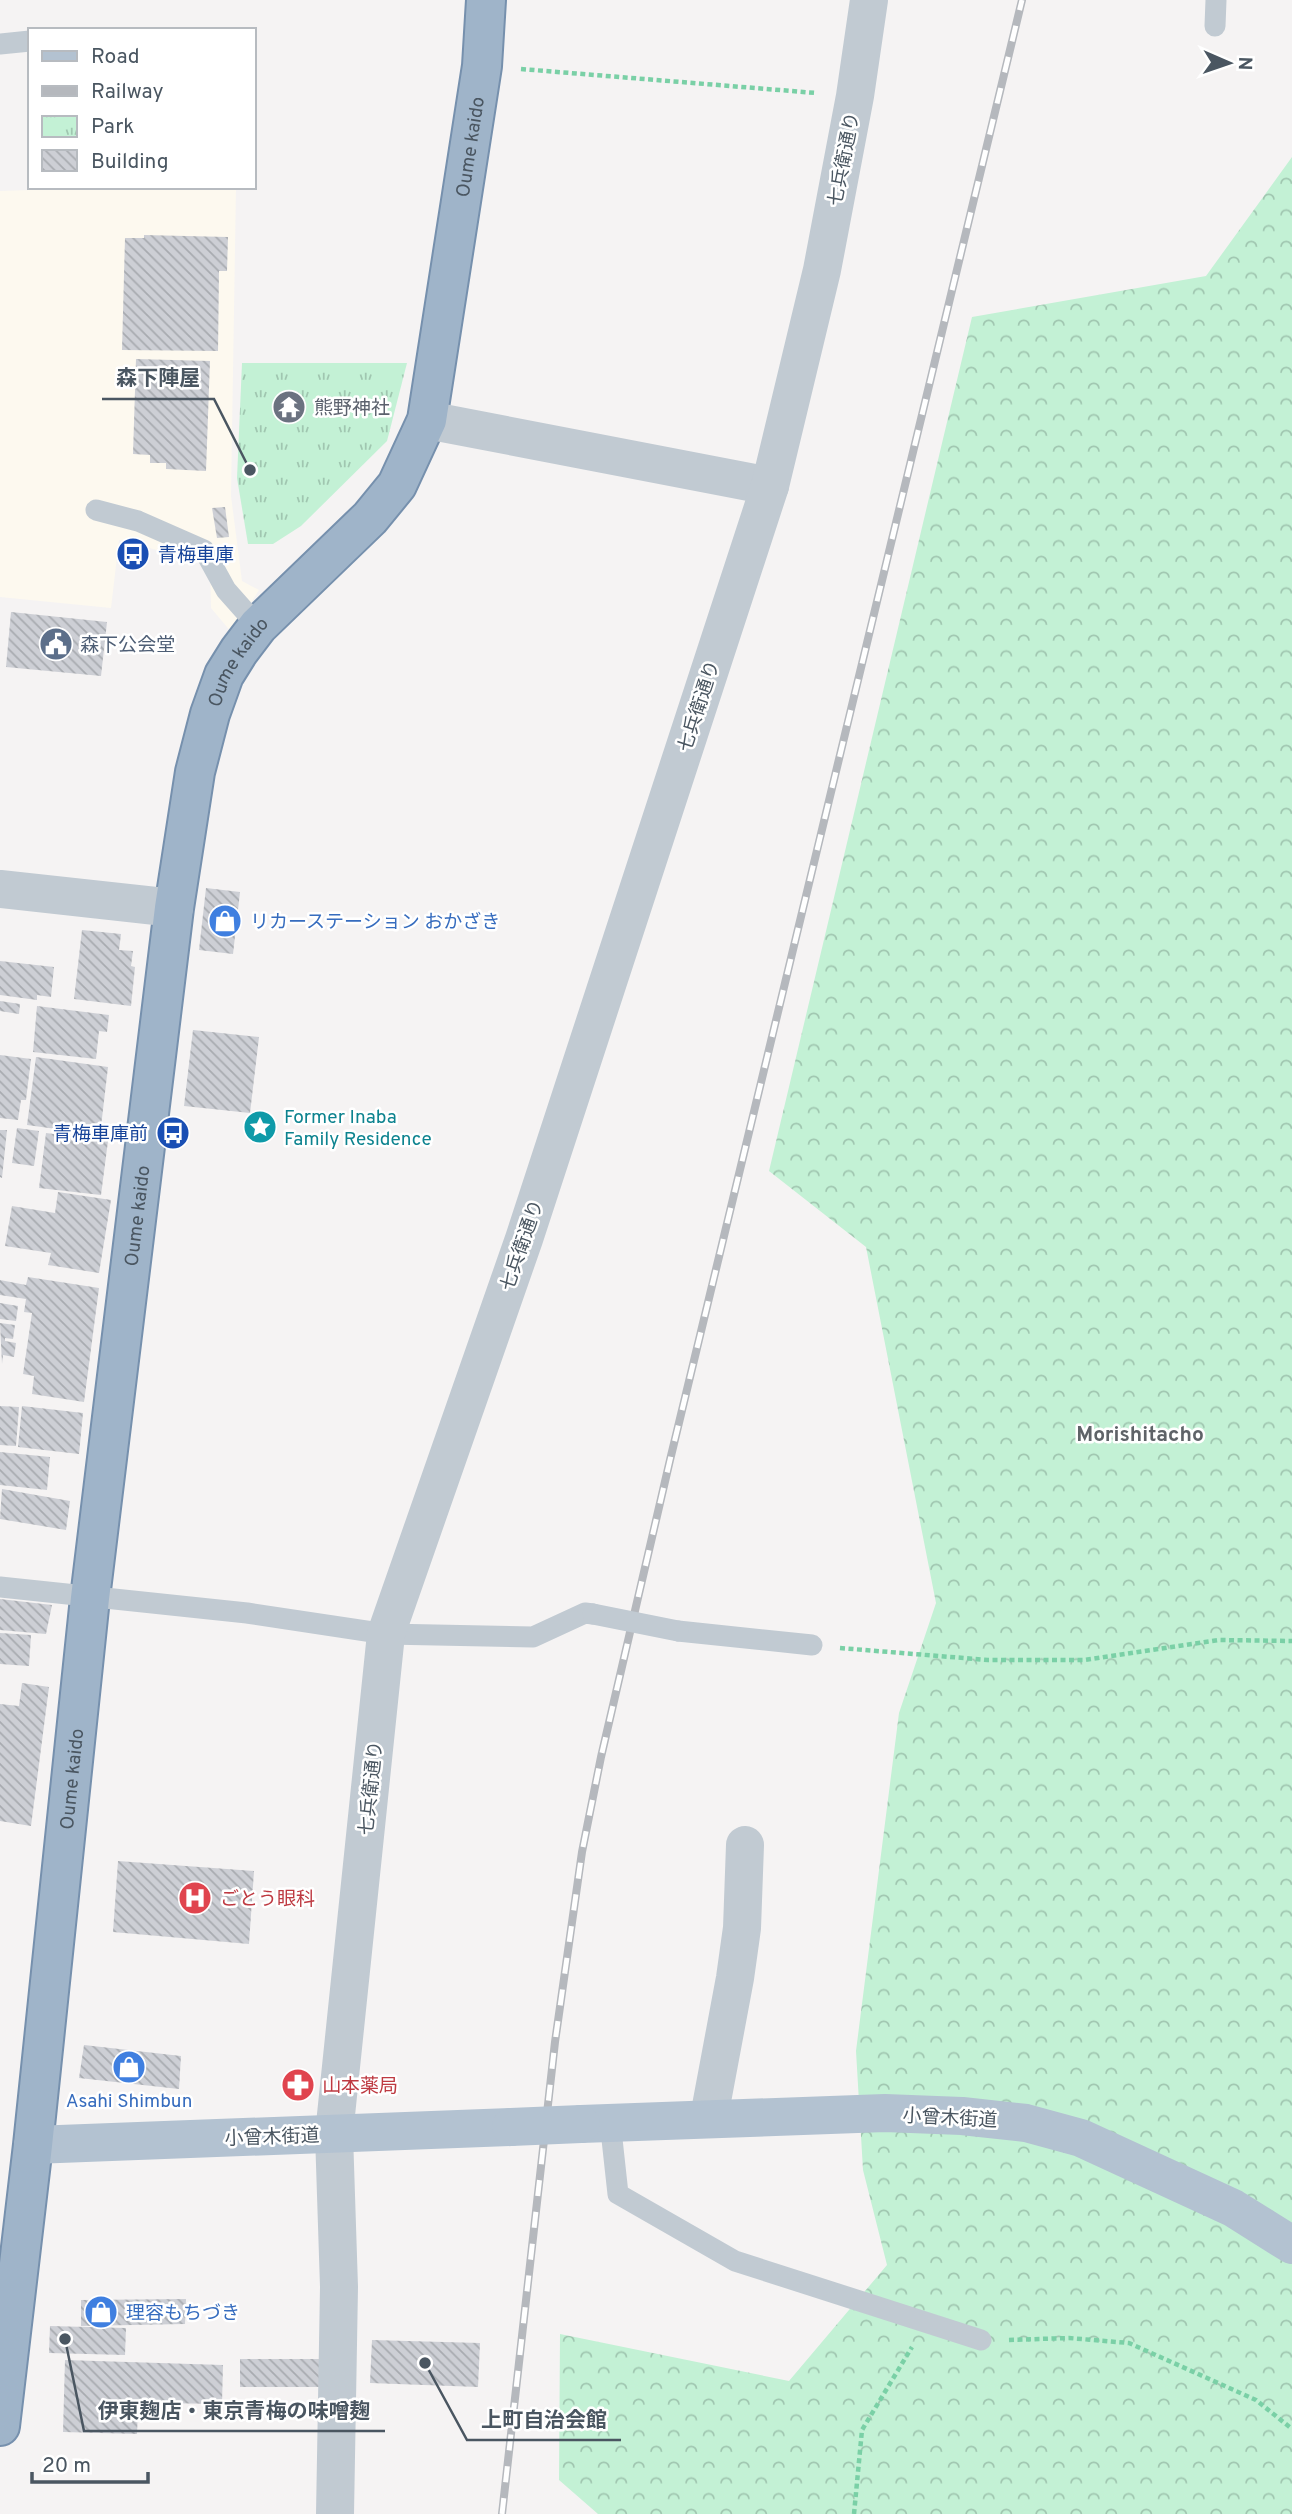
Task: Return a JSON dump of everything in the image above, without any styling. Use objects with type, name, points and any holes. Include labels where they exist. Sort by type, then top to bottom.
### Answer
[{"type":"highway","name":"Oume kaido","points":[[0,2426],[4,2364],[33,2145],[90,1598],[174,908],[195,772],[210,714],[224,675],[258,626],[370,518],[397,485],[427,420],[443,333],[482,66],[486,0]]},
{"type":"main road","name":"小曾木街道","points":[[33,2145],[709,2117],[885,2113],[962,2116],[1026,2123],[1094,2144],[1233,2208],[1292,2245]]},
{"type":"street","name":"七兵衛通り","points":[[335,2514],[339,2287],[334,2134],[386,1634],[524,1239],[770,486],[822,270],[855,96],[869,0]]},
{"type":"street","points":[[427,420],[770,486]]},
{"type":"street","points":[[0,890],[174,908]]},
{"type":"street","points":[[709,2117],[736,1978],[742,1928],[745,1845]]},
{"type":"lane","points":[[1215,26],[1216,0]]},
{"type":"lane","points":[[0,44],[28,41]]},
{"type":"lane","points":[[96,510],[138,521],[204,550],[226,590],[258,626]]},
{"type":"lane","points":[[0,1587],[247,1613],[386,1634],[533,1637],[585,1613],[678,1631],[812,1645]]},
{"type":"lane","points":[[595,2122],[618,2194],[734,2261],[981,2340]]},
{"type":"path","points":[[482,66],[855,96]]},
{"type":"path","points":[[812,1645],[876,1653],[1002,1660],[1084,1660],[1219,1640],[1292,1641]]},
{"type":"path","points":[[854,2514],[862,2430],[918,2336]]},
{"type":"path","points":[[981,2340],[1069,2339],[1129,2343],[1256,2400],[1292,2429]]},
{"type":"shaded area","points":[[236,189],[231,496],[242,581],[259,590],[232,633],[211,608],[210,564],[119,540],[111,608],[0,597],[0,191]]},
{"type":"green space","points":[[1292,157],[1292,2514],[598,2514],[559,2480],[560,2334],[789,2381],[887,2265],[863,2170],[856,2051],[899,1713],[936,1603],[866,1247],[769,1171],[972,317],[1206,276]]},
{"type":"green space","points":[[242,363],[407,363],[387,441],[301,526],[273,544],[248,544],[237,478]]},
{"type":"building","points":[[144,235],[228,237],[227,271],[219,271],[218,351],[122,350],[125,238],[144,238]]},
{"type":"building","points":[[136,359],[210,361],[206,471],[166,469],[166,463],[150,463],[150,455],[133,454]]},
{"type":"building","points":[[225,507],[229,537],[217,538],[212,508]]},
{"type":"building","name":"森下公会堂","points":[[11,612],[107,622],[101,676],[6,667]]},
{"type":"building","points":[[206,888],[240,892],[233,954],[199,950]]},
{"type":"building","points":[[82,930],[121,934],[119,950],[133,951],[131,966],[135,967],[131,1006],[74,999]]},
{"type":"building","points":[[0,961],[54,967],[51,997],[37,995],[37,1000],[0,995]]},
{"type":"building","points":[[0,1001],[20,1004],[19,1014],[0,1011]]},
{"type":"building","points":[[37,1006],[109,1015],[107,1032],[99,1031],[96,1059],[33,1052]]},
{"type":"building","points":[[193,1030],[259,1037],[250,1113],[184,1106]]},
{"type":"building","points":[[0,1055],[31,1059],[26,1100],[21,1100],[18,1120],[0,1118]]},
{"type":"building","points":[[36,1057],[108,1067],[100,1135],[27,1125]]},
{"type":"building","points":[[17,1128],[39,1131],[34,1166],[12,1163]]},
{"type":"building","points":[[0,1130],[7,1130],[2,1178],[0,1177]]},
{"type":"building","points":[[46,1133],[108,1141],[101,1195],[39,1188]]},
{"type":"building","points":[[58,1192],[111,1200],[99,1273],[48,1265],[51,1253],[5,1246],[12,1206],[55,1213]]},
{"type":"building","points":[[28,1277],[99,1288],[84,1402],[32,1394],[34,1376],[23,1374],[32,1313],[24,1312],[26,1299],[0,1295],[0,1280],[26,1285]]},
{"type":"building","points":[[0,1303],[18,1306],[16,1321],[0,1319]]},
{"type":"building","points":[[0,1323],[15,1325],[13,1339],[5,1338],[5,1341],[16,1343],[14,1357],[3,1355],[2,1364]]},
{"type":"building","points":[[0,1406],[19,1407],[16,1446],[0,1445]]},
{"type":"building","points":[[22,1406],[83,1413],[79,1454],[18,1447]]},
{"type":"building","points":[[0,1452],[50,1457],[47,1490],[0,1485]]},
{"type":"building","points":[[2,1489],[70,1501],[66,1530],[0,1519]]},
{"type":"building","points":[[0,1599],[52,1605],[46,1634],[0,1630]]},
{"type":"building","points":[[0,1633],[31,1635],[29,1666],[0,1664]]},
{"type":"building","points":[[22,1683],[49,1687],[31,1826],[0,1821],[0,1704],[19,1706]]},
{"type":"building","points":[[118,1861],[254,1871],[249,1944],[113,1932]]},
{"type":"building","points":[[84,2045],[181,2056],[179,2089],[79,2078]]},
{"type":"building","points":[[186,2299],[185,2324],[81,2326],[81,2300]]},
{"type":"building","points":[[50,2326],[126,2328],[125,2355],[49,2353]]},
{"type":"building","points":[[372,2340],[480,2343],[478,2387],[370,2383]]},
{"type":"building","points":[[240,2359],[321,2359],[321,2387],[240,2387]]},
{"type":"building","points":[[65,2360],[223,2365],[222,2404],[157,2403],[154,2410],[138,2410],[137,2434],[63,2432]]},
{"type":"railway","points":[[502,2514],[555,2042],[582,1852],[601,1757],[670,1460],[1022,0]]},
{"type":"place","name":"熊野神社","points":[[289,407]]},
{"type":"place","name":"森下陣屋","points":[[250,470]]},
{"type":"place","name":"青梅車庫","points":[[133,554]]},
{"type":"place","name":"森下公会堂","points":[[56,644]]},
{"type":"place","name":"リカーステーション おかざき","points":[[225,921]]},
{"type":"place","name":"Former Inaba Family Residence","points":[[260,1127]]},
{"type":"place","name":"青梅車庫前","points":[[173,1133]]},
{"type":"place","name":"ごとう眼科","points":[[195,1898]]},
{"type":"place","name":"Asahi Shimbun","points":[[129,2067]]},
{"type":"place","name":"山本薬局","points":[[298,2085]]},
{"type":"place","name":"理容もちづき","points":[[101,2312]]},
{"type":"place","name":"伊東麹店・東京青梅の味噌麹","points":[[65,2339]]},
{"type":"place","name":"上町自治会館","points":[[425,2363]]},
{"type":"district","name":"Morishitacho","points":[[1140,1434]]}]
